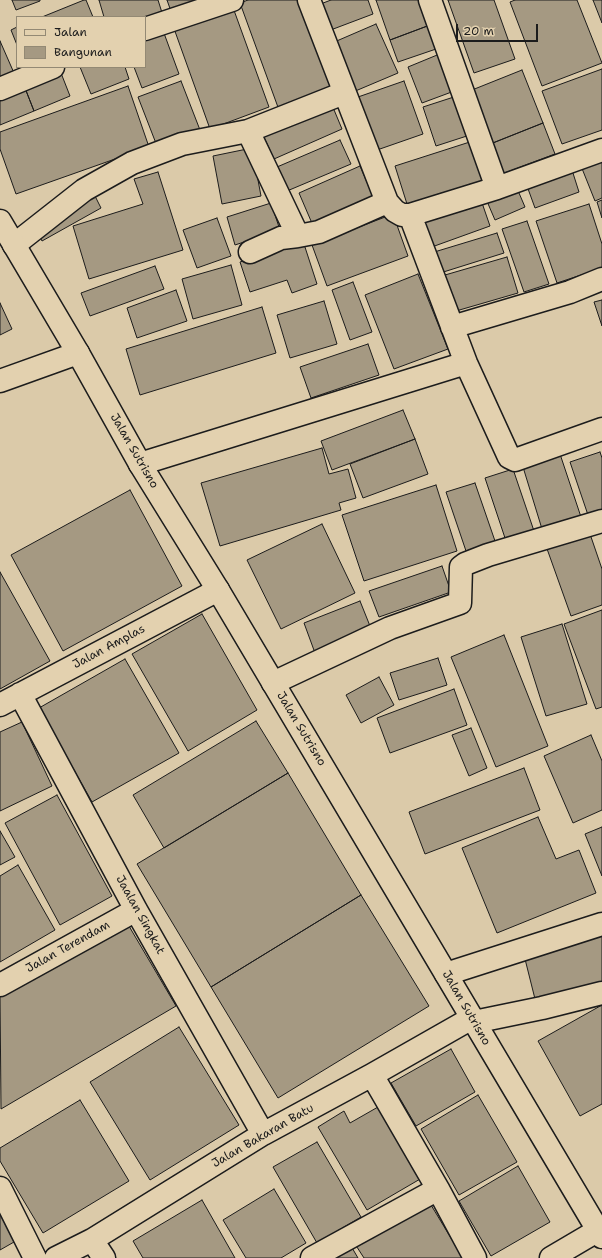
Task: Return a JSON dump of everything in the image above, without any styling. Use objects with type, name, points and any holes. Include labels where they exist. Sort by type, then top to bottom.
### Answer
[{"type":"street","points":[[146,29],[232,0]]},
{"type":"street","points":[[430,0],[497,188]]},
{"type":"street","points":[[312,1],[344,93],[387,202],[394,212],[402,216],[410,215],[497,188],[602,150]]},
{"type":"street","points":[[0,89],[51,68]]},
{"type":"street","points":[[14,245],[84,190],[132,163],[182,144],[248,131],[344,93]]},
{"type":"street","points":[[248,131],[298,236]]},
{"type":"street","points":[[250,252],[281,238],[319,232],[387,202]]},
{"type":"street","points":[[410,215],[466,363],[508,457],[515,460],[602,429]]},
{"type":"street","name":"Jalan Sutrisno","points":[[0,221],[78,353],[140,464],[218,590],[473,1020],[601,1232]]},
{"type":"street","points":[[452,327],[570,292],[602,279]]},
{"type":"street","points":[[0,381],[78,353]]},
{"type":"street","points":[[140,464],[466,363]]},
{"type":"street","points":[[273,683],[390,628],[460,603],[461,567],[465,564],[488,555],[602,521]]},
{"type":"street","name":"Jalan Amplas","points":[[0,706],[218,590]]},
{"type":"street","name":"Jaalan Singkat","points":[[20,694],[136,910],[263,1134]]},
{"type":"street","name":"Jalan Terendam","points":[[0,985],[136,910]]},
{"type":"street","points":[[446,974],[602,924]]},
{"type":"street","name":"Jalan Bakaran Batu","points":[[56,1258],[92,1240],[263,1134],[473,1020],[542,1008],[602,993]]},
{"type":"street","points":[[372,1075],[438,1189],[475,1258]]},
{"type":"street","points":[[0,1188],[35,1258]]},
{"type":"street","points":[[312,1258],[438,1189]]},
{"type":"street","points":[[552,1258],[601,1232]]},
{"type":"street","points":[[92,1240],[104,1258]]},
{"type":"building","points":[[12,0],[40,0],[40,1],[16,10]]},
{"type":"building","points":[[86,0],[93,16],[44,16]]},
{"type":"building","points":[[99,0],[158,0],[164,19],[146,25],[146,16],[104,16]]},
{"type":"building","points":[[167,0],[219,0],[173,17]]},
{"type":"building","points":[[248,0],[302,0],[335,90],[279,110],[240,3]]},
{"type":"building","points":[[331,0],[368,0],[373,14],[328,31],[318,5]]},
{"type":"building","points":[[376,0],[421,0],[430,25],[390,40]]},
{"type":"building","points":[[448,0],[494,0],[515,59],[474,73]]},
{"type":"building","points":[[515,0],[577,0],[602,63],[542,86],[510,2]]},
{"type":"building","points":[[593,0],[602,0],[602,23]]},
{"type":"building","points":[[231,2],[269,107],[210,129],[172,23]]},
{"type":"building","points":[[376,24],[398,73],[353,92],[332,43]]},
{"type":"building","points":[[161,25],[179,74],[142,88],[134,68],[146,68],[146,31]]},
{"type":"building","points":[[430,25],[439,48],[398,62],[390,40]]},
{"type":"building","points":[[16,28],[16,42],[11,30]]},
{"type":"building","points":[[0,41],[14,73],[0,79]]},
{"type":"building","points":[[442,53],[457,90],[422,103],[408,67]]},
{"type":"building","points":[[80,68],[125,68],[129,79],[91,94]]},
{"type":"building","points":[[602,69],[602,130],[562,144],[542,91]]},
{"type":"building","points":[[522,70],[543,123],[493,143],[472,90]]},
{"type":"building","points":[[61,73],[70,96],[34,111],[25,88]]},
{"type":"building","points":[[181,81],[200,130],[157,146],[138,97]]},
{"type":"building","points":[[404,81],[423,134],[377,150],[358,97]]},
{"type":"building","points":[[128,86],[149,147],[16,194],[0,149],[0,132]]},
{"type":"building","points":[[25,88],[34,111],[0,125],[0,99]]},
{"type":"building","points":[[460,95],[473,134],[436,146],[423,107]]},
{"type":"building","points":[[332,105],[342,129],[274,159],[263,135]]},
{"type":"building","points":[[543,123],[555,154],[502,174],[490,144]]},
{"type":"building","points":[[340,140],[351,164],[287,191],[277,167]]},
{"type":"building","points":[[476,140],[488,179],[407,204],[395,166]]},
{"type":"building","points":[[252,148],[261,196],[222,204],[213,156]]},
{"type":"building","points":[[602,158],[602,198],[595,201],[581,166]]},
{"type":"building","points":[[360,166],[375,201],[314,228],[299,193]]},
{"type":"building","points":[[572,170],[579,192],[535,208],[527,186]]},
{"type":"building","points":[[158,172],[183,250],[89,279],[73,226],[143,204],[134,179]]},
{"type":"building","points":[[516,186],[525,207],[495,220],[486,199]]},
{"type":"building","points":[[95,196],[101,208],[42,241],[36,229]]},
{"type":"building","points":[[480,197],[490,226],[429,248],[418,219]]},
{"type":"building","points":[[602,200],[602,218],[597,202]]},
{"type":"building","points":[[271,203],[280,230],[235,245],[227,217]]},
{"type":"building","points":[[589,204],[602,244],[602,268],[557,283],[536,221]]},
{"type":"building","points":[[393,214],[408,256],[327,286],[312,245]]},
{"type":"building","points":[[217,218],[231,256],[197,268],[183,230]]},
{"type":"building","points":[[527,221],[549,284],[524,292],[502,229]]},
{"type":"building","points":[[497,233],[504,253],[437,274],[431,253]]},
{"type":"building","points":[[303,241],[317,284],[292,293],[287,280],[250,292],[240,262]]},
{"type":"building","points":[[507,257],[518,293],[456,311],[445,275]]},
{"type":"building","points":[[231,265],[242,305],[193,319],[182,279]]},
{"type":"building","points":[[155,266],[164,289],[90,316],[81,293]]},
{"type":"building","points":[[418,274],[448,349],[394,369],[365,295]]},
{"type":"building","points":[[353,282],[372,332],[350,340],[332,290]]},
{"type":"building","points":[[176,290],[187,321],[137,338],[127,308]]},
{"type":"building","points":[[602,300],[602,326],[594,302]]},
{"type":"building","points":[[324,301],[337,344],[290,358],[277,315]]},
{"type":"building","points":[[0,303],[12,329],[0,335]]},
{"type":"building","points":[[262,307],[276,353],[140,395],[126,349]]},
{"type":"building","points":[[368,344],[379,375],[311,398],[300,367]]},
{"type":"building","points":[[403,410],[415,439],[332,470],[321,441]]},
{"type":"building","points":[[415,439],[428,474],[363,498],[350,464]]},
{"type":"building","points":[[322,448],[329,474],[348,469],[356,498],[339,503],[341,510],[220,546],[201,483]]},
{"type":"building","points":[[600,452],[602,458],[602,510],[588,515],[570,462]]},
{"type":"building","points":[[560,454],[581,517],[542,529],[523,467]]},
{"type":"building","points":[[513,469],[534,531],[506,541],[485,478]]},
{"type":"building","points":[[475,483],[495,541],[466,551],[446,492]]},
{"type":"building","points":[[436,485],[457,551],[364,581],[342,515]]},
{"type":"building","points":[[130,490],[182,586],[63,651],[11,555]]},
{"type":"building","points":[[322,524],[355,593],[281,629],[247,560]]},
{"type":"building","points":[[589,531],[602,569],[602,605],[571,616],[546,546]]},
{"type":"building","points":[[442,566],[451,592],[379,617],[369,591]]},
{"type":"building","points":[[0,572],[50,661],[0,689]]},
{"type":"building","points":[[360,601],[372,631],[315,653],[304,623]]},
{"type":"building","points":[[602,610],[602,707],[596,709],[564,624]]},
{"type":"building","points":[[202,614],[257,710],[188,751],[132,654]]},
{"type":"building","points":[[562,624],[587,704],[546,716],[521,637]]},
{"type":"building","points":[[504,635],[548,746],[496,767],[451,657]]},
{"type":"building","points":[[438,658],[447,685],[399,700],[390,673]]},
{"type":"building","points":[[125,659],[179,753],[92,802],[39,708]]},
{"type":"building","points":[[379,677],[394,705],[361,723],[346,695]]},
{"type":"building","points":[[454,689],[467,725],[390,753],[377,718]]},
{"type":"building","points":[[256,721],[288,773],[164,848],[133,795]]},
{"type":"building","points":[[22,722],[52,786],[0,811],[0,732]]},
{"type":"building","points":[[471,728],[487,768],[469,776],[452,735]]},
{"type":"building","points":[[591,735],[602,761],[602,810],[573,823],[544,756]]},
{"type":"building","points":[[524,768],[540,810],[425,854],[409,812]]},
{"type":"building","points":[[288,773],[361,895],[211,987],[137,864]]},
{"type":"building","points":[[57,795],[112,896],[60,925],[5,823]]},
{"type":"building","points":[[538,817],[556,859],[579,850],[596,893],[497,933],[462,848]]},
{"type":"building","points":[[602,827],[602,876],[585,834]]},
{"type":"building","points":[[0,831],[15,857],[0,865]]},
{"type":"building","points":[[18,865],[55,930],[0,962],[0,876]]},
{"type":"building","points":[[361,895],[429,1006],[278,1098],[211,987]]},
{"type":"building","points":[[126,921],[176,1006],[1,1109],[0,995]]},
{"type":"building","points":[[602,931],[602,991],[537,1007],[523,951]]},
{"type":"building","points":[[602,1005],[602,1104],[580,1116],[538,1041]]},
{"type":"building","points":[[179,1027],[239,1125],[150,1180],[90,1082]]},
{"type":"building","points":[[451,1049],[475,1092],[416,1126],[391,1083]]},
{"type":"building","points":[[478,1095],[517,1162],[459,1195],[421,1129]]},
{"type":"building","points":[[80,1100],[129,1181],[43,1233],[0,1161],[0,1148]]},
{"type":"building","points":[[385,1103],[427,1175],[367,1210],[318,1127],[344,1111],[350,1123]]},
{"type":"building","points":[[317,1142],[361,1217],[317,1243],[273,1167]]},
{"type":"building","points":[[518,1166],[550,1222],[491,1256],[459,1201]]},
{"type":"building","points":[[274,1189],[306,1243],[281,1258],[246,1258],[223,1220]]},
{"type":"building","points":[[202,1200],[235,1258],[143,1258],[133,1241]]},
{"type":"building","points":[[428,1200],[463,1258],[364,1258],[355,1244]]},
{"type":"building","points":[[0,1202],[21,1238],[0,1250]]},
{"type":"building","points":[[351,1246],[358,1258],[331,1258]]}]
